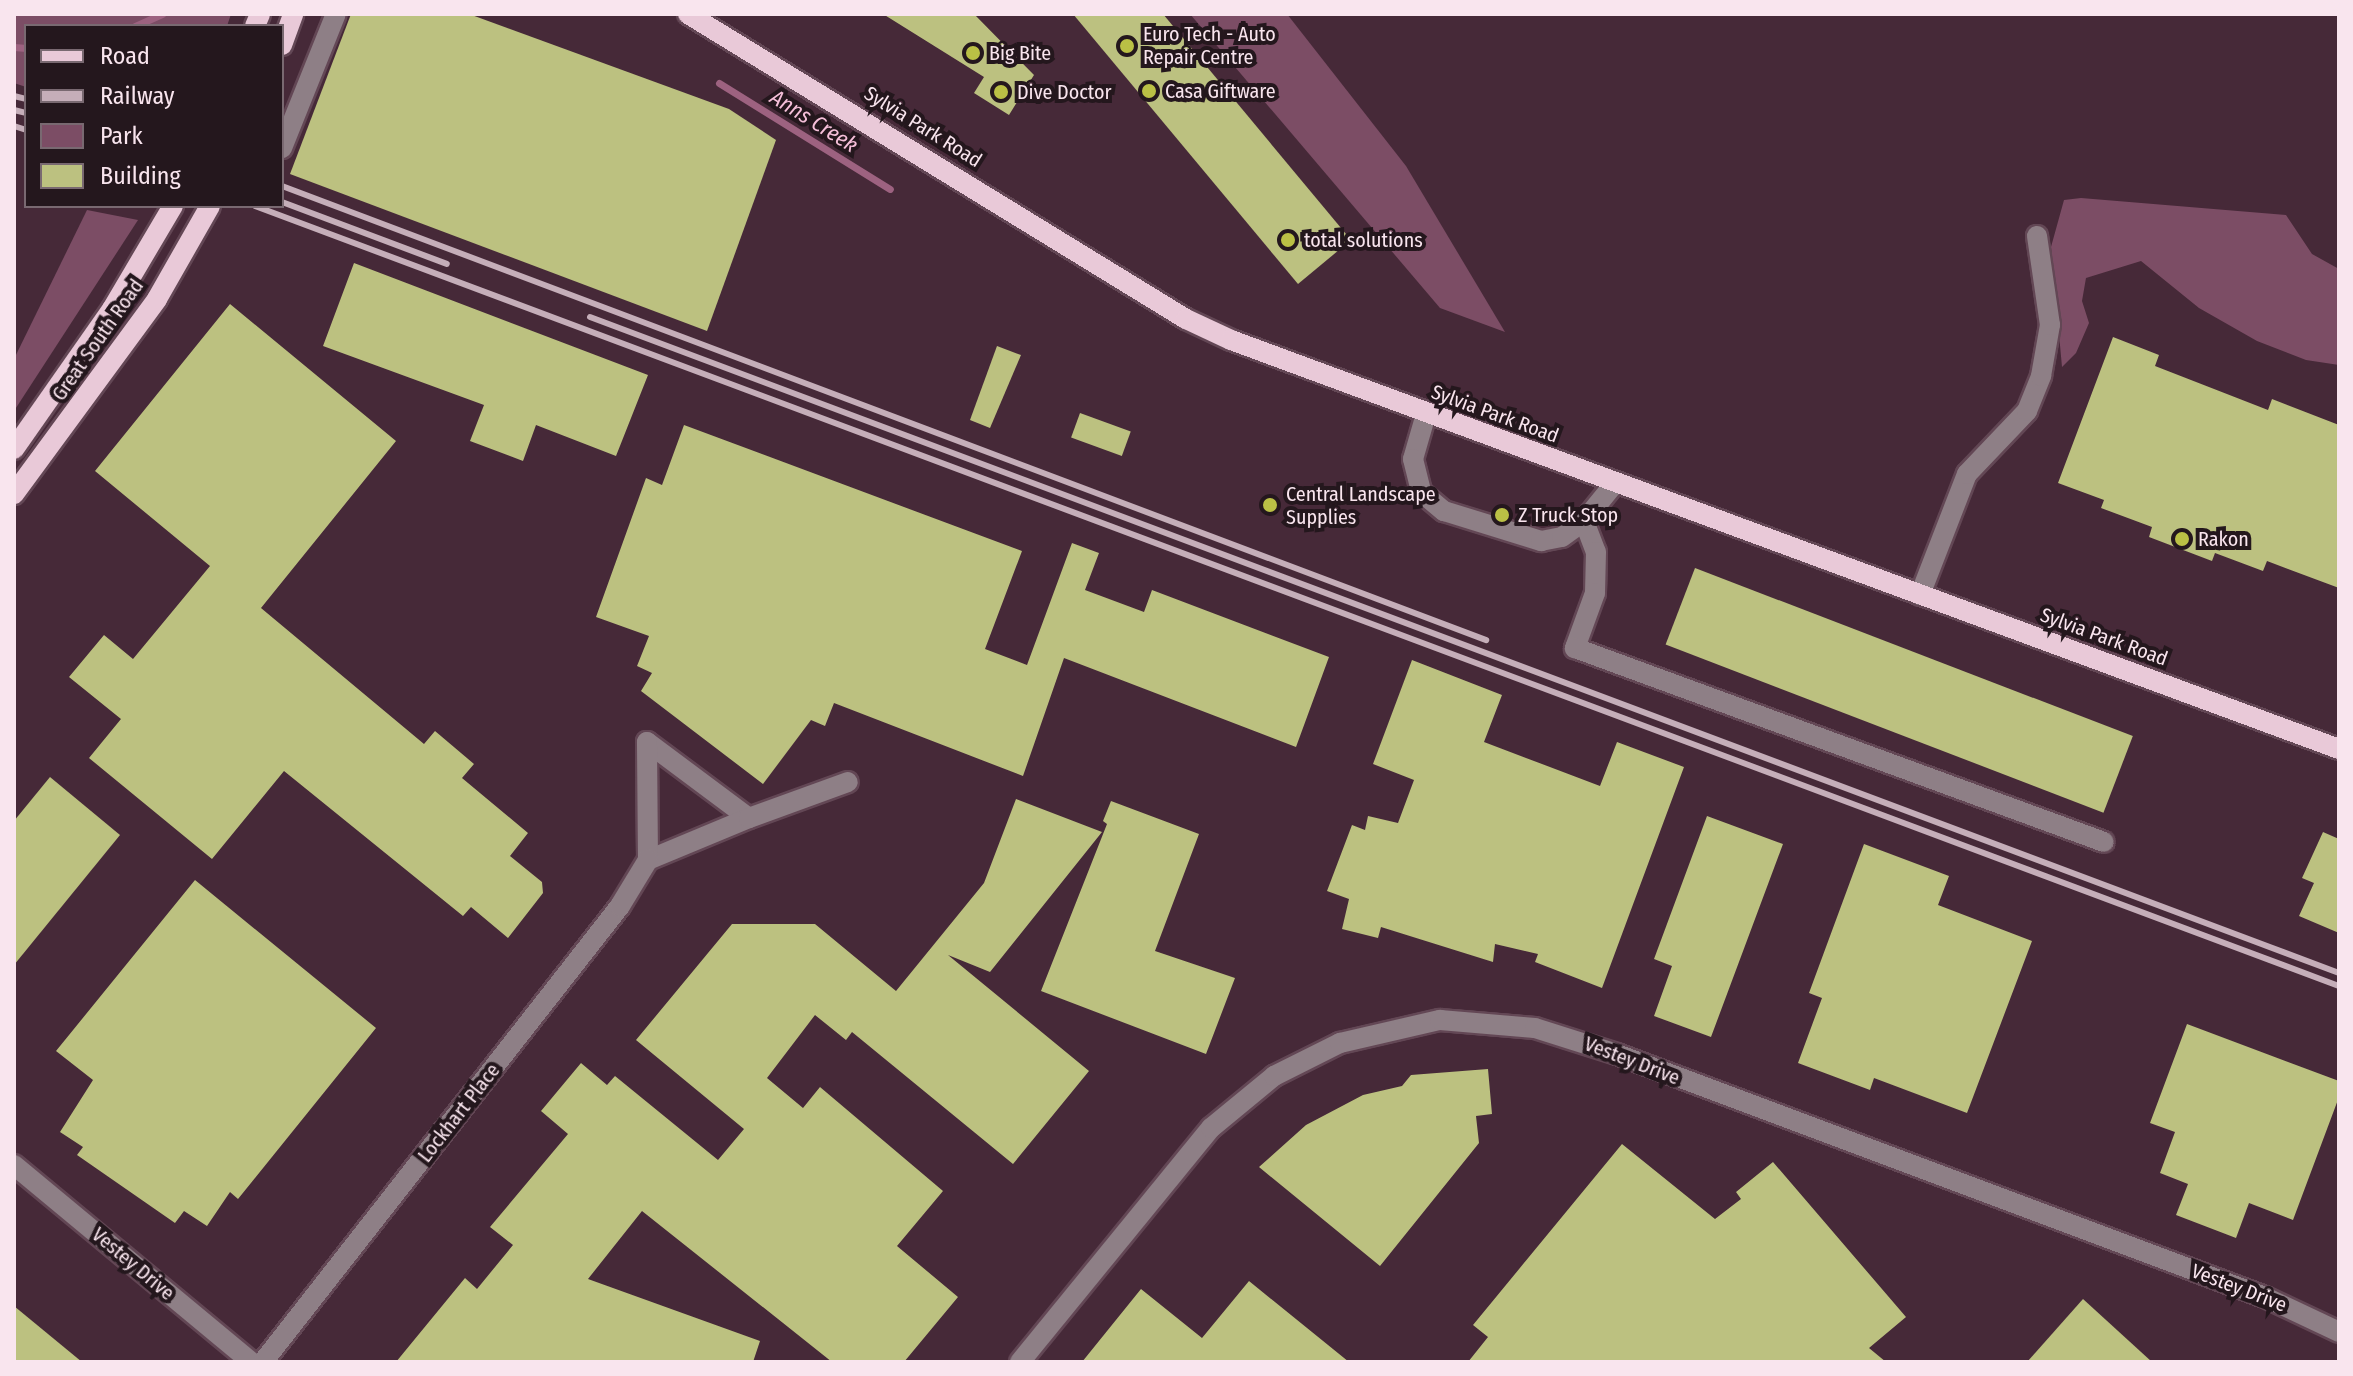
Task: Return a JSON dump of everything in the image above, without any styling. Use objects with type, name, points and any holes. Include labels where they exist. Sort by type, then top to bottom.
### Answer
[{"type":"main road","points":[[284,39],[293,14]]},
{"type":"main road","name":"Sylvia Park Road","points":[[688,14],[1186,319],[1268,356],[2339,749]]},
{"type":"main road","name":"Great South Road","points":[[14,449],[112,309],[172,208]]},
{"type":"main road","name":"Great South Road","points":[[14,494],[157,299],[209,208]]},
{"type":"street","points":[[284,143],[336,14]]},
{"type":"street","points":[[1920,595],[1967,474],[2027,411],[2041,376],[2050,325],[2037,236]]},
{"type":"street","points":[[1426,414],[1413,459],[1421,492],[1444,511],[1541,541],[1562,537],[1584,521],[1615,483]]},
{"type":"street","points":[[1584,521],[1596,552],[1595,593],[1575,648],[2104,842]]},
{"type":"street","points":[[749,818],[647,742],[648,860],[749,818],[848,782]]},
{"type":"street","name":"Lockhart Place","points":[[263,1362],[620,906],[648,860]]},
{"type":"street","name":"Vestey Drive","points":[[1020,1362],[1211,1128],[1274,1076],[1340,1043],[1440,1020],[1535,1028],[1617,1054],[2265,1297],[2339,1332]]},
{"type":"street","name":"Vestey Drive","points":[[18,1174],[251,1362]]},
{"type":"green space","points":[[14,14],[231,14],[228,24],[24,24],[24,86],[14,83]]},
{"type":"green space","points":[[1190,14],[1287,14],[1406,166],[1505,332],[1440,308]]},
{"type":"green space","points":[[2081,198],[2286,215],[2312,254],[2339,269],[2339,365],[2306,360],[2257,341],[2199,308],[2141,261],[2086,278],[2082,301],[2089,323],[2076,353],[2062,367],[2051,247],[2064,200]]},
{"type":"green space","points":[[87,210],[138,220],[14,411],[14,359]]},
{"type":"building","points":[[351,14],[469,14],[729,109],[776,140],[707,331],[290,174]]},
{"type":"building","points":[[883,14],[974,14],[1034,75],[1009,115],[974,93],[984,77]]},
{"type":"building","points":[[1073,14],[1163,14],[1351,240],[1298,284]]},
{"type":"building","points":[[354,263],[648,375],[616,456],[536,425],[523,461],[470,441],[484,405],[323,346]]},
{"type":"building","points":[[230,304],[396,441],[261,608],[424,744],[435,731],[474,764],[462,778],[528,833],[510,856],[542,882],[543,893],[508,938],[471,907],[463,916],[284,771],[212,859],[89,758],[121,719],[69,677],[104,635],[133,659],[210,566],[95,471]]},
{"type":"building","points":[[2113,337],[2159,355],[2155,366],[2268,410],[2272,399],[2339,425],[2339,588],[2267,561],[2263,571],[2215,553],[2212,561],[2149,537],[2152,527],[2101,508],[2104,500],[2058,483]]},
{"type":"building","points":[[997,346],[1021,355],[990,428],[970,420]]},
{"type":"building","points":[[1080,413],[1131,431],[1122,456],[1071,437]]},
{"type":"building","points":[[684,425],[1022,551],[985,649],[1027,665],[1072,543],[1099,553],[1085,590],[1144,612],[1152,590],[1329,657],[1296,747],[1064,658],[1023,776],[834,703],[825,726],[811,720],[763,784],[641,691],[652,673],[637,666],[649,636],[596,617],[646,478],[662,485]]},
{"type":"building","points":[[1695,568],[2133,736],[2103,813],[1666,645]]},
{"type":"building","points":[[1412,660],[1502,695],[1484,742],[1600,786],[1617,742],[1684,767],[1602,988],[1535,962],[1538,954],[1495,944],[1493,962],[1381,927],[1378,938],[1342,929],[1349,899],[1327,891],[1352,825],[1365,830],[1368,816],[1398,823],[1414,780],[1373,764]]},
{"type":"building","points":[[50,777],[120,835],[14,965],[14,821]]},
{"type":"building","points":[[1016,799],[1102,832],[990,972],[948,955],[1089,1071],[1013,1164],[852,1032],[846,1040],[815,1015],[767,1078],[803,1108],[820,1087],[943,1191],[897,1246],[958,1297],[904,1362],[832,1362],[642,1211],[588,1279],[760,1341],[753,1362],[396,1362],[465,1278],[477,1289],[513,1245],[490,1227],[568,1134],[541,1111],[581,1063],[607,1085],[615,1076],[718,1160],[744,1129],[636,1040],[732,924],[815,924],[896,991],[984,883]]},
{"type":"building","points":[[1111,801],[1199,834],[1155,951],[1235,978],[1206,1054],[1041,991],[1107,824],[1103,821]]},
{"type":"building","points":[[1707,816],[1783,844],[1711,1037],[1654,1016],[1672,966],[1654,959]]},
{"type":"building","points":[[2323,832],[2339,839],[2339,933],[2299,916],[2314,883],[2302,878]]},
{"type":"building","points":[[1864,844],[1949,876],[1938,905],[2032,941],[1967,1113],[1874,1078],[1870,1090],[1798,1063],[1822,998],[1809,993]]},
{"type":"building","points":[[195,880],[376,1028],[238,1199],[230,1192],[207,1226],[184,1211],[175,1223],[77,1155],[83,1147],[60,1132],[93,1080],[56,1051]]},
{"type":"building","points":[[2187,1024],[2339,1081],[2339,1097],[2293,1220],[2249,1203],[2236,1238],[2176,1215],[2188,1184],[2160,1173],[2175,1132],[2150,1123]]},
{"type":"building","points":[[1488,1069],[1492,1114],[1476,1116],[1479,1143],[1380,1266],[1259,1167],[1306,1125],[1363,1095],[1402,1086],[1411,1075]]},
{"type":"building","points":[[1622,1144],[1715,1219],[1741,1199],[1736,1192],[1773,1162],[1906,1317],[1869,1348],[1886,1362],[1468,1362],[1488,1337],[1473,1325]]},
{"type":"building","points":[[1249,1281],[1349,1362],[1082,1362],[1141,1289],[1202,1338]]},
{"type":"building","points":[[2083,1299],[2152,1362],[2027,1362]]},
{"type":"building","points":[[14,1306],[82,1362],[14,1362]]},
{"type":"waterway","name":"Anns Creek","points":[[140,24],[162,14]]},
{"type":"waterway","name":"Anns Creek","points":[[14,47],[24,48]]},
{"type":"waterway","name":"Anns Creek","points":[[719,83],[890,189]]},
{"type":"railway","points":[[14,96],[24,98]]},
{"type":"railway","points":[[14,110],[24,112]]},
{"type":"railway","points":[[14,126],[24,129]]},
{"type":"railway","points":[[284,187],[1486,640]]},
{"type":"railway","points":[[284,203],[447,264]]},
{"type":"railway","points":[[260,208],[2339,986]]},
{"type":"railway","points":[[590,317],[2339,973]]},
{"type":"place","name":"Euro Tech - Auto Repair Centre","points":[[1127,46]]},
{"type":"place","name":"Big Bite","points":[[973,53]]},
{"type":"place","name":"Casa Giftware","points":[[1149,91]]},
{"type":"place","name":"Dive Doctor","points":[[1001,92]]},
{"type":"place","name":"total solutions","points":[[1288,240]]},
{"type":"place","name":"Central Landscape Supplies","points":[[1270,505]]},
{"type":"place","name":"Z Truck Stop","points":[[1502,515]]},
{"type":"place","name":"Rakon","points":[[2182,539]]}]
